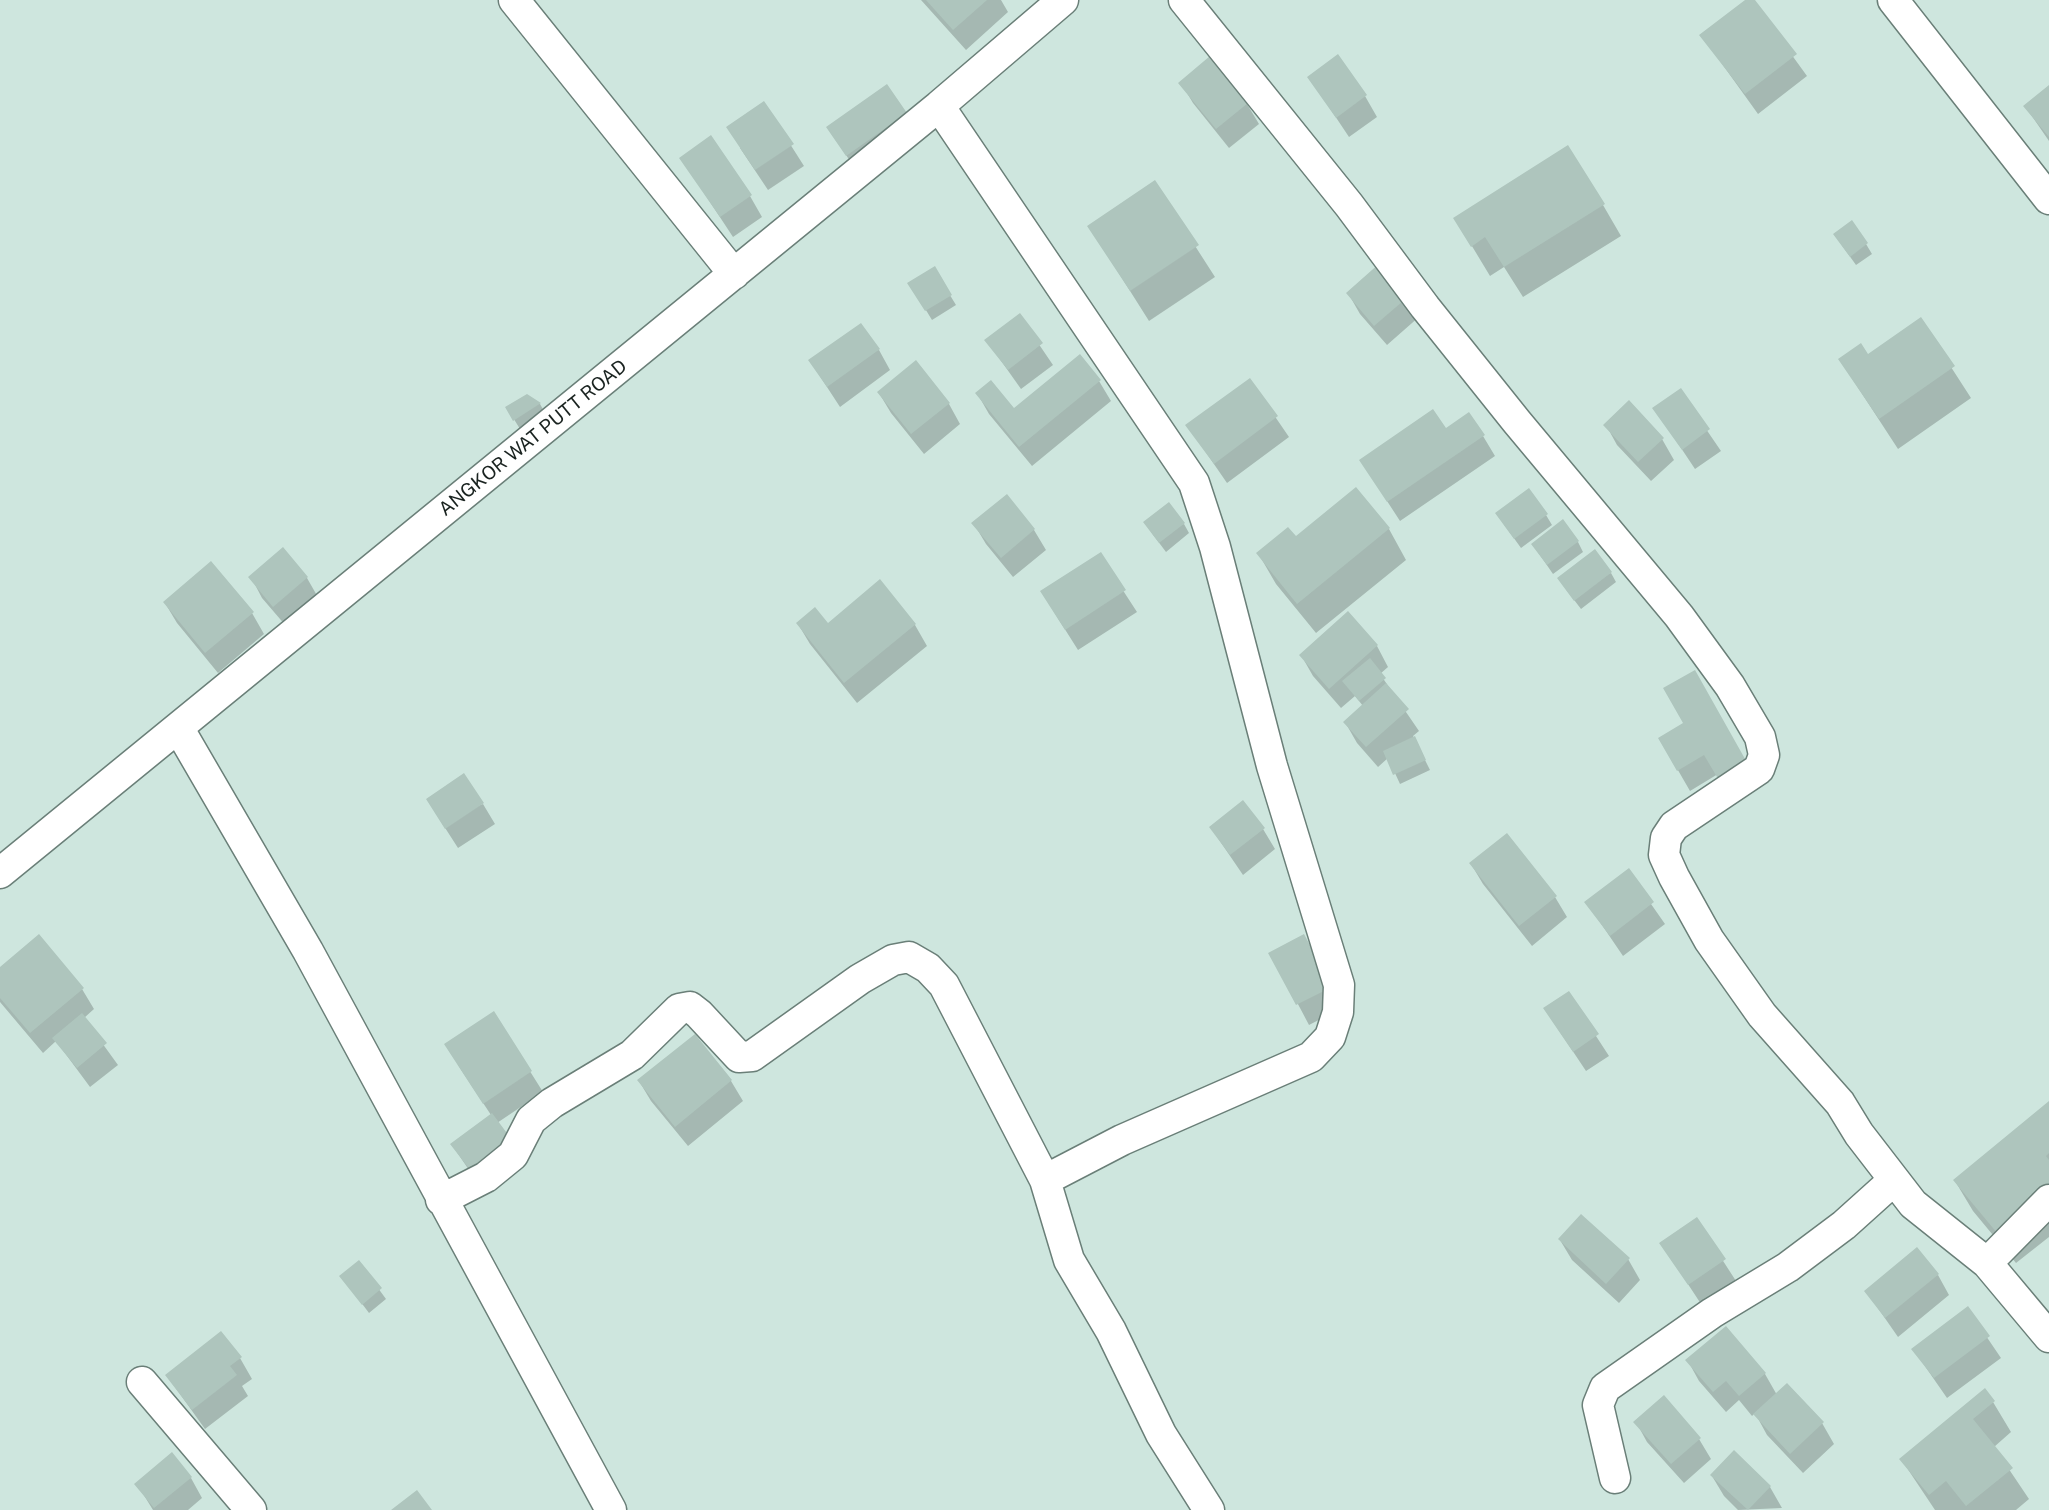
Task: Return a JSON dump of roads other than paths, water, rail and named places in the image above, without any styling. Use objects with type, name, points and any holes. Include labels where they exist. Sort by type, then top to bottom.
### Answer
[{"type":"street","points":[[514,0],[734,274]]},
{"type":"street","name":"ANGKOR WAT PUTT ROAD","points":[[0,873],[939,106],[1063,0]]},
{"type":"street","points":[[1184,0],[1349,205],[1424,307],[1679,616],[1749,718],[1760,737],[1764,755],[1759,769],[1674,826],[1666,838],[1664,855],[1709,940],[1762,1016],[1840,1103],[1913,1204],[1987,1264],[2049,1337]]},
{"type":"street","points":[[1893,0],[2049,199]]},
{"type":"street","points":[[939,106],[1194,483],[1215,547],[1272,765],[1339,985],[1338,1012],[1330,1037],[1311,1057],[1122,1140],[1045,1180]]},
{"type":"street","points":[[179,729],[308,951],[611,1510]]},
{"type":"street","points":[[441,1200],[486,1177],[513,1155],[531,1120],[552,1102],[632,1055],[679,1009],[690,1007],[699,1014],[739,1057],[752,1056],[860,979],[892,960],[909,957],[928,968],[944,985],[1045,1180],[1069,1260],[1111,1331],[1161,1434],[1209,1510]]},
{"type":"street","points":[[1615,1478],[1598,1405],[1605,1388],[1712,1312],[1788,1267],[1844,1226],[1895,1180]]},
{"type":"street","points":[[1987,1264],[2049,1200]]},
{"type":"street","points":[[142,1382],[251,1510]]}]
